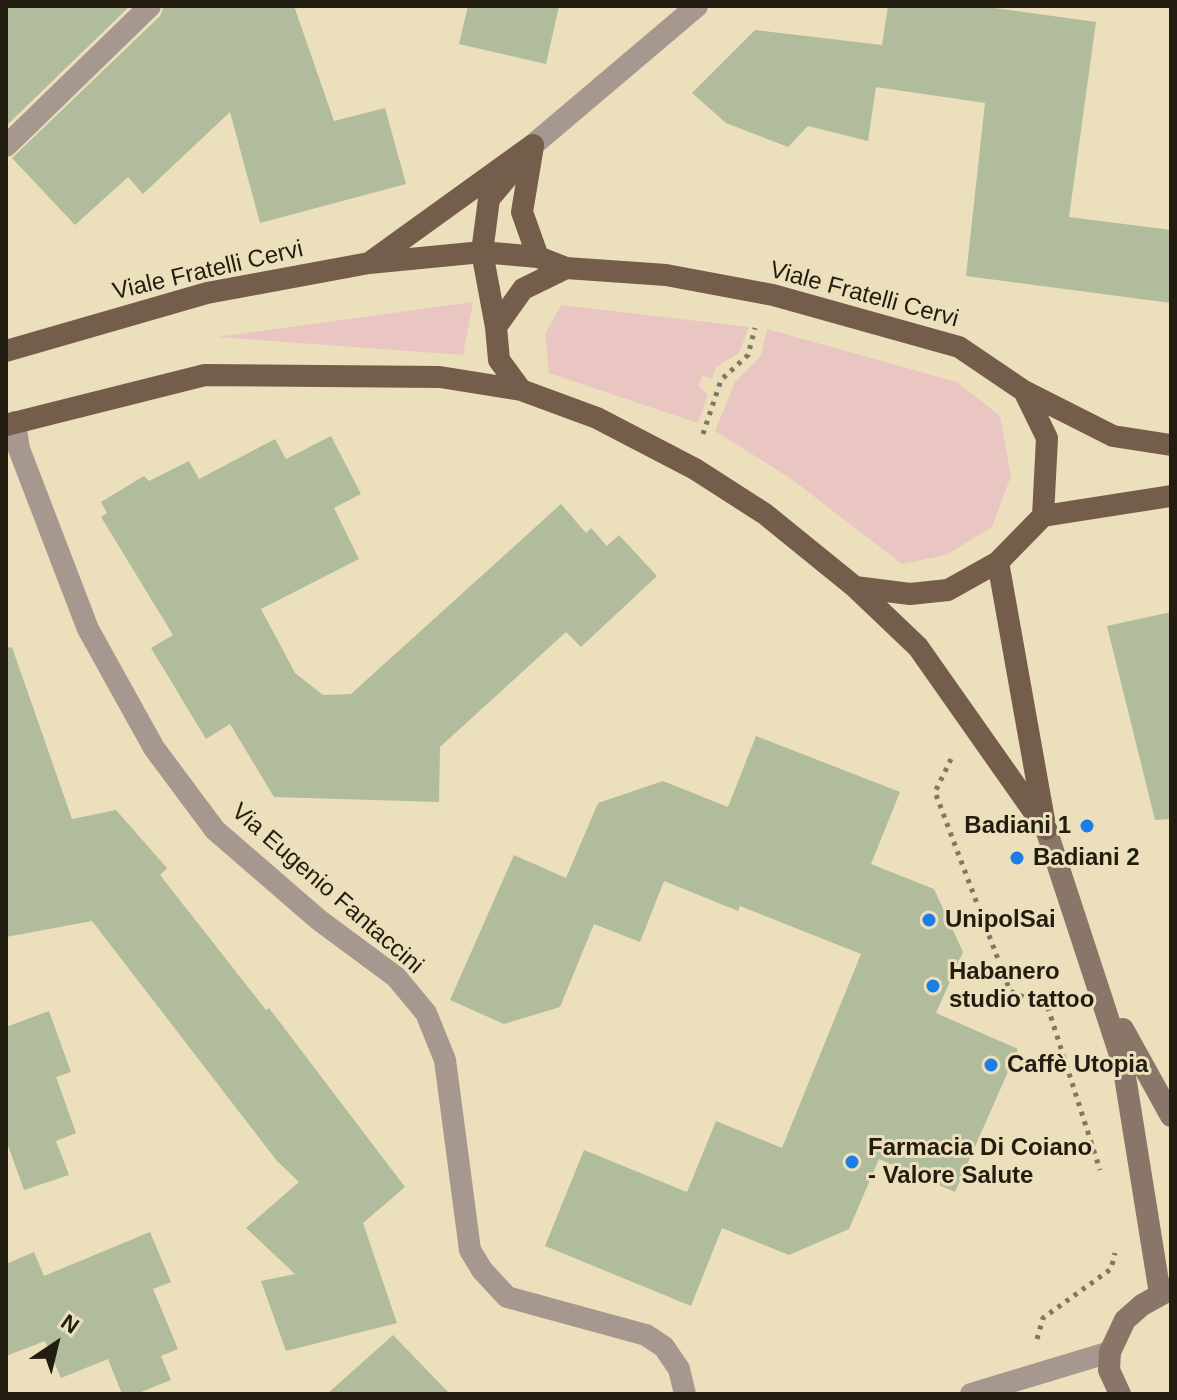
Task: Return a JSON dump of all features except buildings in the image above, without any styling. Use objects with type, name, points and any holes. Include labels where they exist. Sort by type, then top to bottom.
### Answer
[{"type":"main road","points":[[521,390],[499,360],[482,252],[489,199],[533,145]]},
{"type":"main road","points":[[533,145],[522,212],[538,257]]},
{"type":"main road","points":[[369,263],[533,145]]},
{"type":"main road","name":"Viale Fratelli Cervi","points":[[11,345],[207,293],[369,263],[482,252],[538,257],[566,268],[666,275],[762,293],[959,347],[1024,391],[1047,438],[1043,516]]},
{"type":"main road","points":[[496,327],[523,289],[566,268]]},
{"type":"main road","points":[[10,424],[205,375],[440,377],[521,390],[597,418],[689,466],[765,514],[855,587],[918,647],[1046,829]]},
{"type":"main road","points":[[1024,391],[1113,436],[1171,445]]},
{"type":"main road","points":[[855,587],[910,594],[948,590],[998,562],[1043,516],[1171,496]]},
{"type":"main road","points":[[998,562],[1046,829],[1103,994],[1123,1064],[1165,1292],[1125,1320],[1110,1352],[1109,1370],[1120,1394]]},
{"type":"main road","points":[[1103,994],[1171,1116]]},
{"type":"street","points":[[6,146],[150,6]]},
{"type":"street","points":[[533,145],[697,6]]},
{"type":"street","name":"Via Eugenio Fantaccini","points":[[10,424],[88,629],[154,748],[215,830],[319,920],[396,977],[426,1013],[445,1060],[470,1250],[482,1270],[507,1297],[646,1335],[664,1347],[679,1369],[685,1394]]},
{"type":"street","points":[[971,1394],[1110,1352]]},
{"type":"path","points":[[689,466],[721,380],[748,355],[762,293]]},
{"type":"path","points":[[946,751],[952,761],[935,792],[1010,991],[1048,1008],[1102,1175]]},
{"type":"path","points":[[1026,1377],[1043,1318],[1111,1269],[1116,1248]]},
{"type":"shaded area","points":[[473,302],[463,355],[217,337]]},
{"type":"shaded area","points":[[561,305],[749,327],[739,353],[716,367],[712,379],[702,376],[699,386],[708,395],[698,423],[549,373],[545,334]]},
{"type":"shaded area","points":[[767,329],[957,382],[1000,416],[1011,476],[992,527],[946,555],[902,564],[790,478],[715,431],[735,382],[761,356]]},
{"type":"place","name":"Badiani 1","points":[[1087,826]]},
{"type":"place","name":"Badiani 2","points":[[1017,858]]},
{"type":"place","name":"UnipolSai","points":[[929,920]]},
{"type":"place","name":"Habanero studio tattoo","points":[[933,986]]},
{"type":"place","name":"Caffè Utopia","points":[[991,1065]]},
{"type":"place","name":"Farmacia Di Coiano - Valore Salute","points":[[852,1162]]}]
